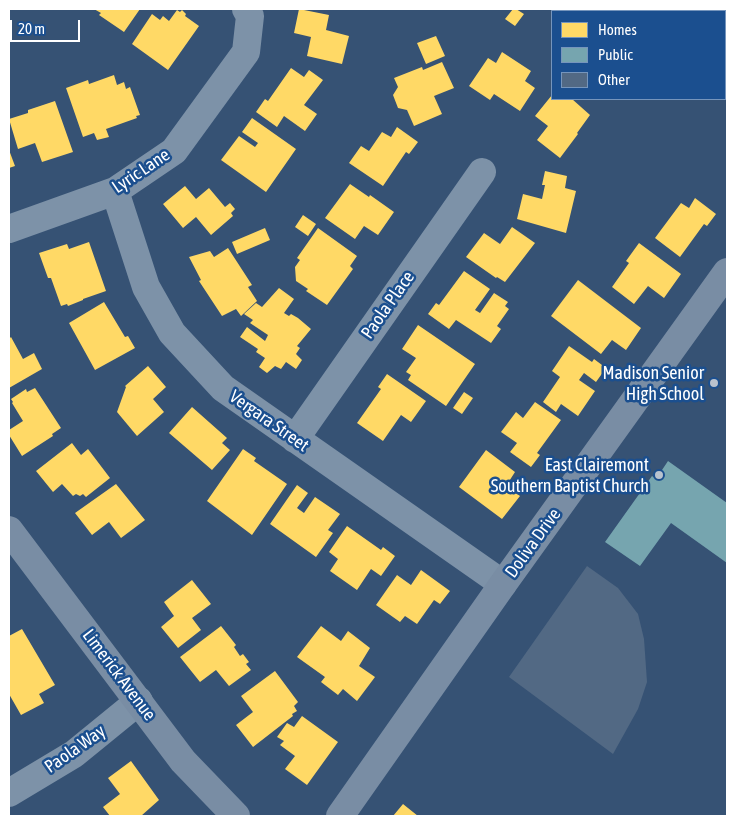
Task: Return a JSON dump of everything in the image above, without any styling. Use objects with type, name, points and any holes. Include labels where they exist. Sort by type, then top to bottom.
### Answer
[{"type":"street","name":"Lyric Lane","points":[[9,229],[115,191],[174,151],[246,52],[250,16],[246,9]]},
{"type":"street","name":"Paola Place","points":[[295,439],[482,172]]},
{"type":"street","name":"Vergara Street","points":[[115,191],[146,287],[172,333],[222,388],[503,584]]},
{"type":"street","name":"Doliva Drive","points":[[340,816],[503,584],[727,272]]},
{"type":"street","name":"Limerick Avenue","points":[[9,530],[183,761],[236,816]]},
{"type":"street","name":"Paola Way","points":[[9,793],[74,754],[139,701]]},
{"type":"building: Homes","points":[[94,9],[140,9],[124,32],[99,15],[101,13]]},
{"type":"building: Homes","points":[[299,9],[329,15],[326,30],[349,36],[342,64],[307,56],[311,37],[294,33]]},
{"type":"building: Homes","points":[[513,9],[524,14],[515,26],[505,19]]},
{"type":"building: Homes","points":[[555,9],[577,9],[576,10]]},
{"type":"building: Homes","points":[[630,9],[632,10],[613,10]]},
{"type":"building: Homes","points":[[177,10],[180,12],[182,10],[186,14],[185,16],[199,26],[168,70],[132,44],[152,14],[160,20],[163,16],[169,21]]},
{"type":"building: Homes","points":[[436,36],[445,56],[426,64],[417,43]]},
{"type":"building: Homes","points":[[502,52],[531,71],[525,81],[535,88],[520,111],[494,94],[490,100],[469,86],[488,58],[496,63]]},
{"type":"building: Homes","points":[[442,62],[454,88],[434,96],[442,114],[414,126],[407,110],[398,108],[393,95],[398,87],[394,78],[422,67],[423,70]]},
{"type":"building: Homes","points":[[291,68],[304,77],[309,70],[323,80],[304,105],[317,114],[305,131],[284,116],[277,127],[256,112],[265,99],[268,101]]},
{"type":"building: Homes","points":[[114,75],[117,85],[124,82],[126,89],[130,87],[140,115],[136,116],[137,118],[106,129],[109,137],[97,140],[94,133],[83,137],[66,88],[88,80],[89,84]]},
{"type":"building: Homes","points":[[551,96],[551,100],[573,100],[590,115],[560,158],[537,140],[548,126],[535,116]]},
{"type":"building: Homes","points":[[55,101],[73,152],[42,162],[35,143],[18,149],[9,119]]},
{"type":"building: Homes","points":[[252,118],[296,149],[266,192],[221,160],[239,136],[255,147],[258,143],[242,132]]},
{"type":"building: Homes","points":[[397,127],[418,142],[409,154],[406,152],[383,186],[349,163],[361,146],[369,151],[382,132],[391,137]]},
{"type":"building: Homes","points":[[9,150],[15,166],[9,168]]},
{"type":"building: Homes","points":[[545,171],[567,176],[565,188],[576,191],[566,233],[517,219],[523,194],[542,199]]},
{"type":"building: Homes","points":[[350,184],[394,212],[378,235],[364,226],[355,239],[325,218]]},
{"type":"building: Homes","points":[[185,186],[196,199],[209,188],[225,207],[230,203],[235,209],[231,213],[233,216],[211,235],[196,217],[183,228],[163,204]]},
{"type":"building: Homes","points":[[695,198],[716,214],[707,226],[704,224],[680,257],[655,238],[681,203],[689,208]]},
{"type":"building: Homes","points":[[303,215],[316,224],[308,236],[295,227]]},
{"type":"building: Homes","points":[[512,227],[535,243],[505,282],[466,257],[484,233],[500,244]]},
{"type":"building: Homes","points":[[265,228],[270,240],[237,254],[232,242]]},
{"type":"building: Homes","points":[[318,228],[357,256],[350,266],[353,269],[327,305],[306,291],[308,289],[296,281],[295,267],[300,260],[297,258]]},
{"type":"building: Homes","points":[[89,242],[106,291],[68,306],[67,304],[61,306],[39,253],[67,244],[69,249]]},
{"type":"building: Homes","points":[[639,243],[681,274],[664,298],[648,286],[634,304],[612,287],[629,263],[626,261]]},
{"type":"building: Homes","points":[[228,248],[252,285],[248,287],[257,301],[241,316],[236,309],[222,316],[199,281],[201,280],[189,257],[210,251],[214,257]]},
{"type":"building: Homes","points":[[464,271],[490,289],[475,310],[480,313],[494,293],[508,302],[505,306],[509,309],[497,326],[501,329],[491,343],[456,320],[449,329],[428,314],[436,303],[439,305]]},
{"type":"building: Homes","points":[[578,280],[641,328],[626,350],[612,340],[601,354],[551,316]]},
{"type":"building: Homes","points":[[279,288],[294,299],[284,313],[298,318],[311,329],[297,346],[300,348],[296,354],[302,360],[296,369],[286,362],[281,369],[275,366],[267,373],[259,367],[265,358],[256,352],[258,349],[240,337],[247,327],[265,341],[268,335],[250,323],[253,320],[244,314],[256,303],[262,307]]},
{"type":"building: Homes","points":[[104,302],[125,337],[128,336],[135,348],[95,370],[69,323]]},
{"type":"building: Homes","points":[[418,325],[475,364],[446,406],[408,380],[411,375],[406,372],[416,358],[402,349]]},
{"type":"building: Homes","points":[[11,337],[23,359],[34,353],[42,369],[9,388],[9,339]]},
{"type":"building: Homes","points":[[569,346],[592,362],[594,359],[606,368],[596,382],[584,373],[579,380],[595,391],[578,416],[561,404],[556,412],[543,402],[560,377],[552,371]]},
{"type":"building: Homes","points":[[148,366],[166,387],[153,399],[164,412],[137,436],[117,412],[125,386]]},
{"type":"building: Homes","points":[[387,374],[426,401],[411,422],[401,415],[383,441],[357,423],[381,389],[378,387]]},
{"type":"building: Homes","points":[[35,388],[61,428],[52,434],[53,436],[22,456],[9,435],[9,430],[23,421],[11,399],[26,389],[27,392]]},
{"type":"building: Homes","points":[[464,392],[473,398],[462,414],[453,408]]},
{"type":"building: Homes","points":[[535,402],[561,420],[537,453],[540,455],[531,467],[510,452],[517,443],[501,432],[516,412],[523,418]]},
{"type":"building: Homes","points":[[192,407],[227,438],[222,443],[230,450],[212,470],[169,433]]},
{"type":"building: Homes","points":[[72,443],[81,455],[88,449],[110,478],[86,497],[83,494],[73,496],[62,484],[53,492],[36,471]]},
{"type":"building: Homes","points":[[243,449],[256,458],[254,461],[287,484],[252,535],[207,501]]},
{"type":"building: Homes","points":[[486,450],[515,472],[506,486],[520,496],[502,519],[459,487]]},
{"type":"building: Homes","points":[[116,484],[145,520],[121,538],[109,522],[92,535],[75,513]]},
{"type":"building: Homes","points":[[297,485],[308,493],[297,508],[304,513],[315,497],[340,514],[328,530],[333,533],[316,557],[270,524]]},
{"type":"building: Homes","points":[[347,526],[381,550],[383,547],[395,556],[381,576],[371,569],[357,590],[330,571],[338,559],[329,552]]},
{"type":"building: Homes","points":[[421,570],[450,591],[440,604],[434,600],[417,624],[405,616],[400,622],[376,605],[397,575],[411,585]]},
{"type":"building: Homes","points":[[192,580],[211,604],[192,618],[201,630],[178,648],[161,627],[174,616],[164,602]]},
{"type":"building: Homes","points":[[221,626],[236,645],[234,647],[240,656],[243,654],[249,662],[246,664],[251,670],[229,686],[216,670],[200,682],[180,657]]},
{"type":"building: Homes","points":[[321,626],[341,641],[348,631],[370,648],[359,666],[375,677],[357,701],[343,689],[338,695],[321,682],[325,677],[297,657]]},
{"type":"building: Homes","points":[[22,629],[55,685],[39,694],[44,703],[21,715],[9,694],[9,636]]},
{"type":"building: Homes","points":[[275,671],[298,702],[294,706],[297,711],[253,747],[236,725],[253,712],[241,696]]},
{"type":"building: Homes","points":[[302,716],[338,742],[307,785],[285,769],[295,756],[280,745],[284,741],[277,737],[287,723],[294,727]]},
{"type":"building: Homes","points":[[131,761],[159,800],[141,816],[110,816],[103,807],[120,794],[108,778]]},
{"type":"building: Homes","points":[[403,804],[418,816],[393,816]]},
{"type":"building: Public","points":[[668,461],[727,503],[727,563],[671,523],[640,566],[605,542],[652,476],[656,479]]},
{"type":"building: Other","points":[[587,566],[618,588],[638,614],[644,639],[647,682],[638,709],[613,754],[509,677]]},
{"type":"place","name":"Madison Senior High School","points":[[714,383]]},
{"type":"place","name":"East Clairemont Southern Baptist Church","points":[[659,475]]}]
